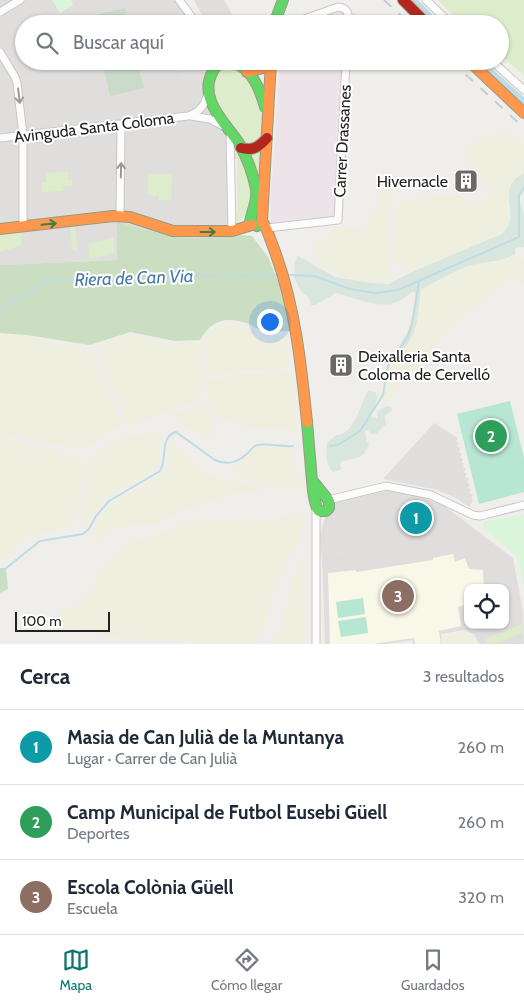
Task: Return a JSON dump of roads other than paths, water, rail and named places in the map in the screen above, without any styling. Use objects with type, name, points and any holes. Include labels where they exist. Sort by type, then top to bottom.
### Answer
[{"type":"street","points":[[0,12],[20,0]]},
{"type":"street","points":[[179,0],[190,15]]},
{"type":"street","points":[[278,15],[284,0]]},
{"type":"street","points":[[403,0],[419,15]]},
{"type":"street","points":[[426,0],[442,15]]},
{"type":"street","points":[[314,15],[338,7],[345,8],[349,15]]},
{"type":"street","points":[[0,52],[17,83],[23,135],[23,227]]},
{"type":"street","points":[[210,70],[209,90],[215,110],[241,148],[251,171],[256,190],[258,222],[272,244],[286,283],[293,315],[303,381],[312,480],[322,504],[316,534],[316,644]]},
{"type":"street","points":[[210,76],[213,70]]},
{"type":"street","points":[[244,70],[259,89],[268,115]]},
{"type":"street","points":[[247,72],[255,70]]},
{"type":"street","points":[[258,222],[267,138],[269,70]]},
{"type":"street","name":"Carrer Drassanes","points":[[258,222],[338,220],[346,70]]},
{"type":"street","points":[[479,70],[524,113]]},
{"type":"street","points":[[502,70],[524,90]]},
{"type":"street","name":"Avinguda Santa Coloma","points":[[0,138],[188,116],[202,108],[209,90]]},
{"type":"street","name":"Avinguda Santa Coloma","points":[[188,116],[210,119],[219,123],[230,132]]},
{"type":"street","points":[[120,216],[121,124]]},
{"type":"street","points":[[230,132],[232,231]]},
{"type":"street","points":[[241,148],[256,150],[267,138]]},
{"type":"street","points":[[0,229],[120,216],[173,231],[194,232],[232,231],[258,222]]},
{"type":"street","points":[[322,504],[386,486],[431,495],[472,515],[480,516],[524,505]]},
{"type":"waterway","points":[[413,0],[428,15]]},
{"type":"waterway","points":[[488,70],[524,102]]},
{"type":"waterway","name":"Riera de Can Via","points":[[289,275],[314,276],[350,289],[375,293],[398,290],[519,237],[519,195],[524,188]]},
{"type":"waterway","name":"Riera de Can Via","points":[[0,313],[3,307],[27,296],[36,287],[51,279],[93,282],[152,276],[278,275]]},
{"type":"waterway","points":[[330,446],[338,445],[360,431],[383,395],[388,366],[408,336],[419,282]]},
{"type":"waterway","points":[[0,573],[40,541],[83,534],[89,529],[96,516],[109,501],[160,471],[167,438],[176,432],[215,460],[224,463],[240,459],[257,445],[293,446]]},
{"type":"railway","points":[[384,0],[400,15]]},
{"type":"railway","points":[[461,70],[524,128]]},
{"type":"place","name":"Hivernacle","points":[[466,181]]},
{"type":"place","name":"Deixalleria Santa Coloma de Cervelló","points":[[341,365]]},
{"type":"place","name":"Camp Municipal de Futbol Eusebi Güell","points":[[491,436]]},
{"type":"place","name":"Masia de Can Julià de la Muntanya","points":[[416,518]]},
{"type":"place","name":"Escola Colònia Güell","points":[[398,596]]}]
